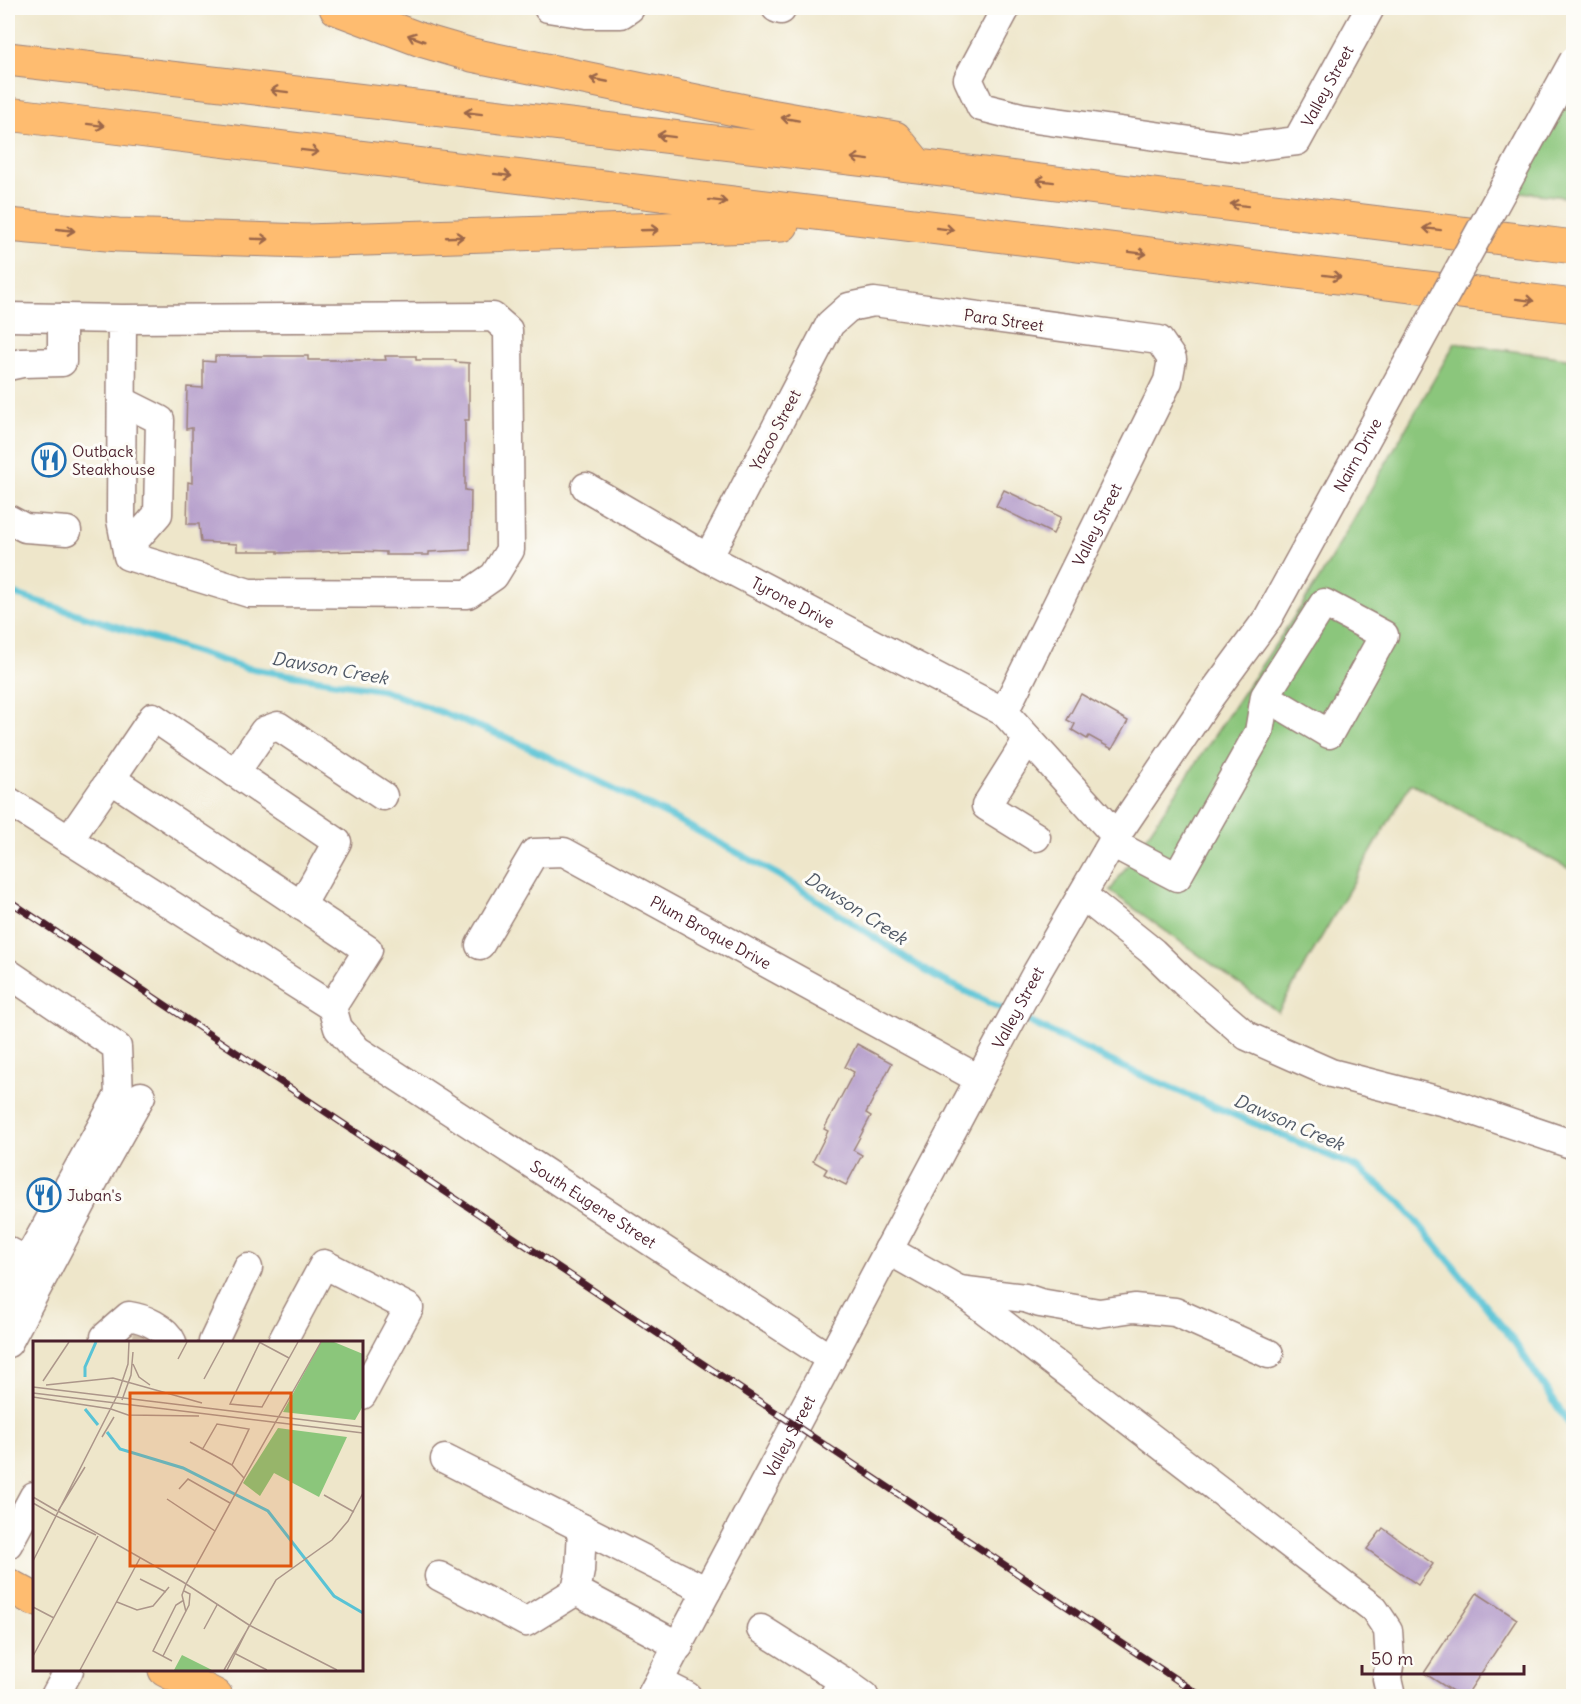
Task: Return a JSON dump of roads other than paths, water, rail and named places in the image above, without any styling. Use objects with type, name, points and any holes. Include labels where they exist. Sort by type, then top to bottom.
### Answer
[{"type":"main road","points":[[336,8],[424,41],[472,55],[759,114],[895,138],[918,166]]},
{"type":"main road","points":[[8,59],[918,166],[1574,247]]},
{"type":"main road","points":[[22,116],[1574,306]]},
{"type":"main road","points":[[8,225],[118,236],[306,241],[887,222]]},
{"type":"main road","points":[[8,1585],[33,1598]]},
{"type":"main road","points":[[167,1671],[216,1696]]},
{"type":"street","points":[[548,8],[586,14],[621,14],[630,8]]},
{"type":"street","name":"Valley Street","points":[[1006,8],[968,80],[981,107],[1021,117],[1241,148],[1297,141],[1370,8]]},
{"type":"street","name":"Nairn Drive","points":[[1114,839],[1209,697],[1268,618],[1574,60]]},
{"type":"street","name":"Para Street","points":[[849,307],[874,302],[1159,340]]},
{"type":"street","name":"Yazoo Street","points":[[708,558],[830,324],[849,307]]},
{"type":"street","points":[[8,317],[122,319],[493,317],[508,330],[510,550],[494,576],[468,594],[249,593],[128,556],[121,520],[122,319]]},
{"type":"street","points":[[8,366],[22,363],[62,362],[62,318]]},
{"type":"street","name":"Valley Street","points":[[1004,712],[1168,381],[1172,359],[1159,340]]},
{"type":"street","points":[[122,400],[160,420],[158,514],[127,549]]},
{"type":"street","name":"Tyrone Drive","points":[[586,487],[708,558],[1004,712]]},
{"type":"street","points":[[8,519],[25,528],[67,531]]},
{"type":"street","points":[[1004,712],[1114,839],[1177,877],[1258,732],[1265,696],[1324,603],[1384,636],[1329,734],[1265,696]]},
{"type":"street","points":[[69,840],[153,717],[337,842],[301,906]]},
{"type":"street","points":[[236,773],[264,731],[278,726],[382,796]]},
{"type":"street","points":[[1028,739],[986,806],[1036,837]]},
{"type":"street","points":[[8,801],[332,1007],[368,950],[111,779]]},
{"type":"street","name":"Valley Street","points":[[655,1689],[979,1078],[1114,839]]},
{"type":"street","name":"Plum Broque Drive","points":[[480,945],[534,853],[564,852],[979,1078]]},
{"type":"street","points":[[1082,895],[1153,951],[1184,982],[1247,1036],[1331,1073],[1456,1105],[1571,1144]]},
{"type":"street","points":[[8,973],[117,1047],[119,1095],[27,1261],[11,1273]]},
{"type":"street","name":"South Eugene Street","points":[[332,1007],[338,1028],[357,1050],[831,1359]]},
{"type":"street","points":[[8,1343],[141,1096]]},
{"type":"street","points":[[888,1250],[959,1290],[1374,1609],[1388,1630],[1390,1660],[1387,1679],[1391,1696]]},
{"type":"street","points":[[283,1341],[324,1264],[409,1308],[363,1393]]},
{"type":"street","points":[[213,1341],[248,1268]]},
{"type":"street","points":[[959,1290],[1025,1298],[1040,1303],[1099,1313],[1134,1308],[1174,1311],[1269,1354]]},
{"type":"street","points":[[112,1339],[129,1316],[140,1318],[159,1329],[169,1335],[172,1341]]},
{"type":"street","points":[[445,1459],[707,1591]]},
{"type":"street","points":[[8,1544],[33,1498]]},
{"type":"street","points":[[439,1576],[526,1622],[576,1591],[580,1571],[582,1528]]},
{"type":"street","points":[[576,1591],[679,1646]]},
{"type":"street","points":[[761,1629],[847,1691]]},
{"type":"street","points":[[55,1696],[68,1671]]},
{"type":"street","points":[[655,1689],[687,1696]]},
{"type":"waterway","name":"Dawson Creek","points":[[8,592],[246,668],[383,690],[513,740],[670,816],[780,876],[934,976],[1009,1012]]},
{"type":"waterway","name":"Dawson Creek","points":[[1019,1017],[1125,1068],[1358,1168],[1400,1202],[1452,1264],[1513,1340],[1574,1431]]},
{"type":"tunnel","points":[[133,1336],[150,1341]]},
{"type":"railway","points":[[8,900],[1201,1696]]},
{"type":"place","name":"Outback Steakhouse","points":[[49,460]]},
{"type":"place","name":"Juban's","points":[[44,1195]]}]
